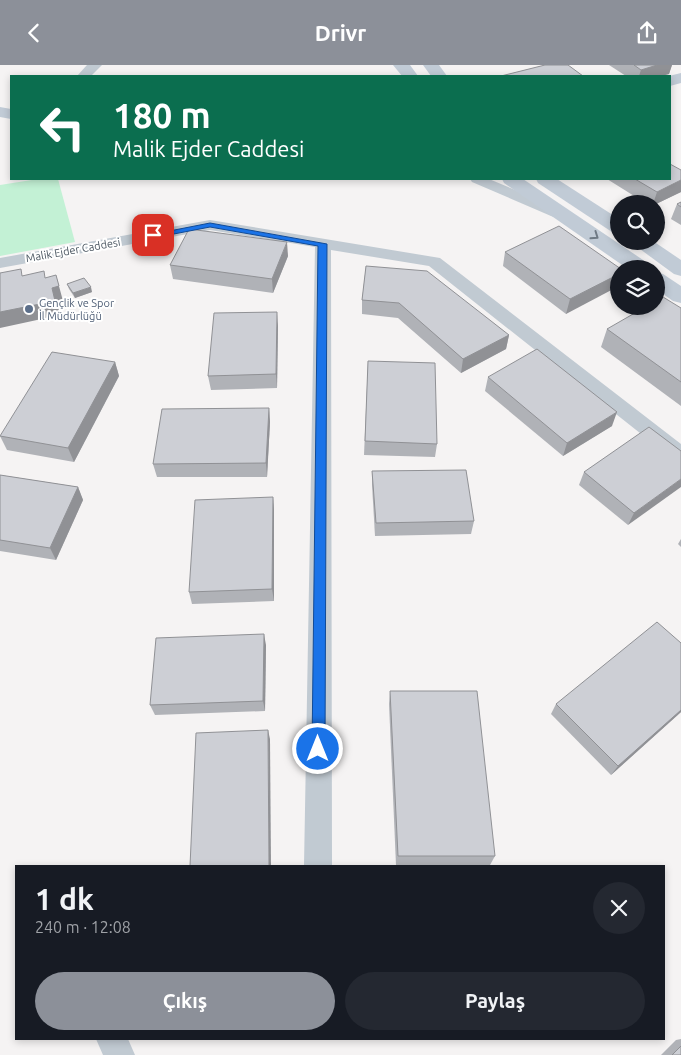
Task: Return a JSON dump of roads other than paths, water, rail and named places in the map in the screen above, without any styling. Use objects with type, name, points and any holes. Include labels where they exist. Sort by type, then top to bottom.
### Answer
[{"type":"main road","points":[[401,65],[409,75]]},
{"type":"main road","points":[[512,180],[629,260]]},
{"type":"main road","points":[[547,180],[610,222]]},
{"type":"main road","points":[[652,250],[681,269]]},
{"type":"main road","points":[[665,285],[681,296]]},
{"type":"street","points":[[84,75],[95,65]]},
{"type":"street","points":[[479,180],[568,217]]},
{"type":"street","name":"Malik Ejder Caddesi","points":[[0,263],[210,225],[434,262],[681,455]]},
{"type":"street","points":[[318,865],[322,244]]},
{"type":"street","points":[[112,1040],[119,1055]]},
{"type":"place","name":"Gençlik ve Spor İl Müdürlüğü","points":[[29,309]]}]
